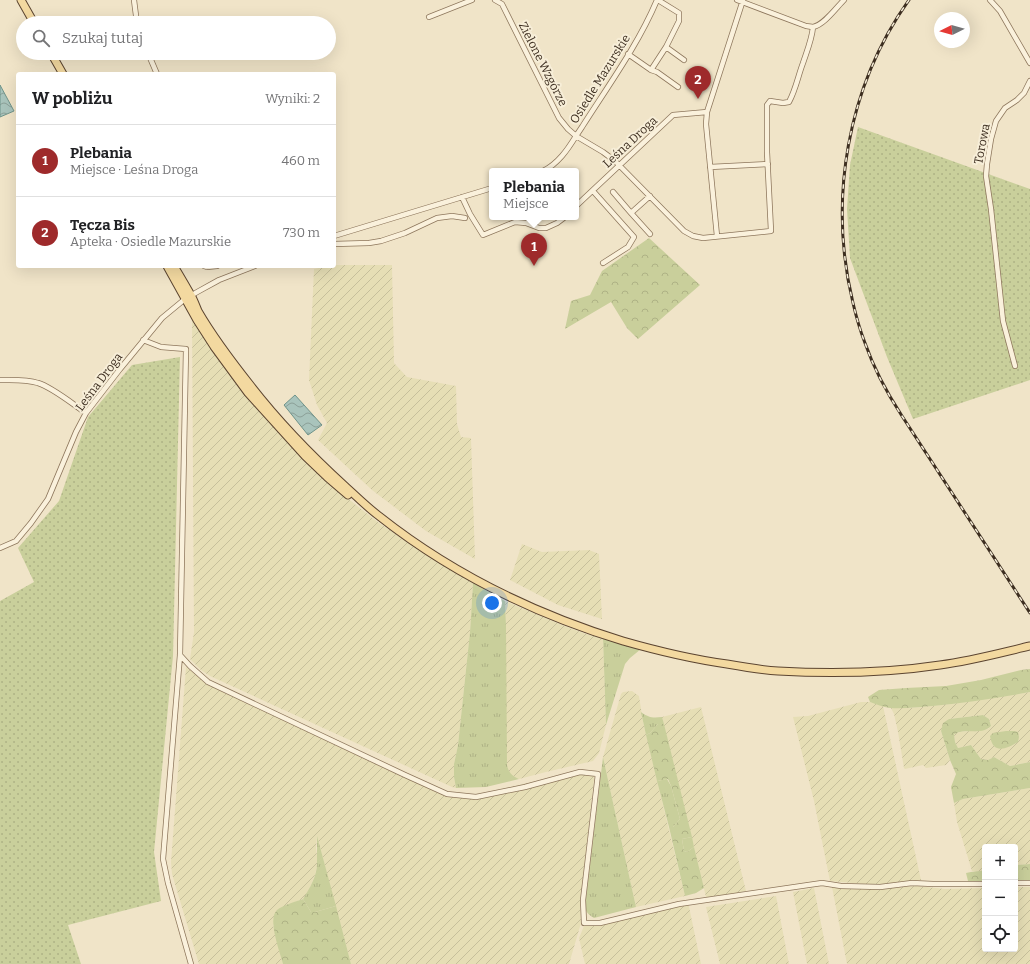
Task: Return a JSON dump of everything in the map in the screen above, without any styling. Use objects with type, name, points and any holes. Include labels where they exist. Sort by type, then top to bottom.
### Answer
[{"type":"main road","points":[[21,0],[30,16]]},
{"type":"main road","points":[[55,60],[62,72]]},
{"type":"main road","points":[[168,268],[251,386],[313,456],[379,517],[418,544],[476,579],[515,600],[590,630],[638,645],[712,662],[775,671],[844,672],[943,665],[1030,646]]},
{"type":"main road","points":[[175,268],[188,297]]},
{"type":"street","points":[[134,0],[136,16]]},
{"type":"street","points":[[429,17],[472,0]]},
{"type":"street","name":"Zielone Wzgórze","points":[[495,0],[502,4],[559,118],[576,136]]},
{"type":"street","points":[[651,70],[666,47],[679,21],[679,14],[658,0]]},
{"type":"street","name":"Osiedle Mazurskie","points":[[658,0],[628,54],[576,136],[603,152],[620,165],[684,230],[693,236],[703,238],[771,231],[767,105],[770,101],[783,103],[789,102],[797,84],[812,36],[813,26]]},
{"type":"street","points":[[737,0],[806,26],[819,25],[844,0]]},
{"type":"street","points":[[990,0],[1000,11],[1030,63]]},
{"type":"street","points":[[718,236],[706,124],[707,112],[743,1]]},
{"type":"street","points":[[666,47],[684,60]]},
{"type":"street","points":[[628,54],[678,87]]},
{"type":"street","points":[[151,60],[156,72]]},
{"type":"street","name":"Torowa","points":[[1015,366],[1003,321],[986,176],[991,139],[996,121],[1005,108],[1024,93],[1030,81]]},
{"type":"street","name":"Leśna Droga","points":[[579,203],[673,115],[707,112]]},
{"type":"street","points":[[549,168],[555,164],[576,136]]},
{"type":"street","points":[[710,167],[768,164]]},
{"type":"street","points":[[336,235],[489,189]]},
{"type":"street","points":[[592,191],[634,237],[628,247],[603,263]]},
{"type":"street","points":[[613,192],[650,234]]},
{"type":"street","points":[[631,212],[650,196]]},
{"type":"street","points":[[462,197],[470,214],[483,235],[515,222],[526,223],[538,228],[546,228],[560,220]]},
{"type":"street","points":[[336,244],[369,243],[381,241],[438,218],[452,216],[465,218]]},
{"type":"street","name":"Leśna Droga","points":[[0,548],[16,541],[48,499],[76,432],[86,413],[162,318],[188,297],[219,280],[250,268]]},
{"type":"street","points":[[143,340],[161,347],[186,349],[180,655],[163,859],[168,883],[191,964]]},
{"type":"street","points":[[0,380],[22,380],[38,383],[52,390],[86,413]]},
{"type":"street","points":[[180,655],[208,682],[447,794],[476,797],[525,787],[580,772],[598,774],[583,900],[584,924],[600,923],[679,904],[822,882],[841,886],[880,887],[912,883],[982,884]]},
{"type":"street","points":[[1018,883],[1030,883]]},
{"type":"shaded area","points":[[336,265],[392,265],[394,363],[407,377],[456,386],[457,424],[461,437],[471,438],[475,559],[426,531],[372,490],[318,440],[327,423],[317,405],[309,380],[314,269],[336,268]]},
{"type":"shaded area","points":[[192,316],[342,494],[379,523],[419,550],[473,583],[470,632],[458,745],[454,764],[456,788],[210,676],[201,670],[190,659],[194,632]]},
{"type":"shaded area","points":[[522,544],[542,552],[589,550],[599,554],[602,619],[558,605],[510,580]]},
{"type":"shaded area","points":[[505,601],[562,625],[586,634],[603,638],[606,725],[599,753],[593,761],[519,779],[513,777],[509,772],[506,760]]},
{"type":"shaded area","points":[[186,667],[197,675],[443,794],[476,795],[584,770],[590,770],[594,779],[580,907],[581,923],[569,964],[351,964],[317,837],[316,848],[318,862],[309,890],[303,899],[287,905],[273,925],[283,964],[199,964],[172,874],[171,862]]},
{"type":"shaded area","points":[[632,691],[639,696],[643,722],[685,896],[636,907],[603,757],[621,694],[623,692]]},
{"type":"shaded area","points":[[1030,692],[1030,762],[1010,766],[994,757],[988,760],[981,759],[971,745],[958,748],[955,742],[954,734],[988,729],[991,726],[989,719],[983,715],[949,719],[941,731],[950,760],[946,765],[926,768],[923,765],[904,768],[898,732],[891,708],[913,708],[951,704]]},
{"type":"shaded area","points":[[861,702],[870,702],[883,706],[921,880],[876,885],[830,881],[814,801],[793,717],[808,716]]},
{"type":"shaded area","points":[[701,707],[746,891],[718,897],[706,897],[662,717]]},
{"type":"shaded area","points":[[1030,788],[1030,864],[1018,865],[1018,844],[982,844],[982,871],[972,871],[957,822],[954,803],[963,799]]},
{"type":"shaded area","points":[[916,886],[945,889],[982,888],[982,952],[1018,952],[1018,887],[1030,887],[1030,964],[847,964],[832,887],[878,889]]},
{"type":"shaded area","points":[[814,888],[829,964],[807,964],[793,892]]},
{"type":"shaded area","points":[[776,896],[789,964],[720,964],[706,907]]},
{"type":"shaded area","points":[[688,902],[701,964],[585,964],[579,938],[584,926]]},
{"type":"green space","points":[[858,127],[1030,189],[1030,380],[913,419],[887,357],[850,258],[847,209],[850,165]]},
{"type":"green space","points":[[649,238],[700,285],[638,339],[627,328],[611,302],[565,329],[571,301],[590,295],[602,271]]},
{"type":"green space","points":[[180,357],[173,656],[154,852],[161,901],[68,925],[81,964],[0,964],[0,601],[34,582],[18,548],[59,501],[88,417],[132,365]]},
{"type":"green space","points":[[473,583],[505,601],[507,765],[511,774],[519,779],[486,787],[456,788],[454,764],[458,745],[470,632]]},
{"type":"green space","points":[[603,638],[641,649],[625,664],[606,725]]},
{"type":"green space","points":[[1030,669],[1030,692],[945,705],[901,708],[890,708],[877,705],[870,702],[868,697],[879,690],[946,686]]},
{"type":"green space","points":[[641,712],[651,717],[662,717],[664,724],[658,724],[650,733],[646,735]]},
{"type":"green space","points":[[983,715],[989,719],[991,726],[981,731],[964,731],[954,734],[955,742],[958,748],[971,745],[981,759],[988,760],[994,757],[1010,766],[1030,762],[1030,788],[963,799],[954,803],[951,787],[956,774],[941,731],[943,723],[949,719]]},
{"type":"green space","points":[[658,724],[664,724],[692,837],[682,839],[684,851],[687,852],[694,847],[704,888],[696,893],[685,896],[669,827],[673,827],[680,819],[668,779],[657,781],[646,735],[650,733]]},
{"type":"green space","points":[[1006,731],[1018,732],[1018,742],[1009,747],[1001,749],[997,748],[994,746],[990,736],[993,733]]},
{"type":"green space","points":[[603,757],[636,907],[594,918],[588,914],[585,905]]},
{"type":"green space","points":[[667,779],[671,786],[680,819],[673,827],[669,827],[657,781]]},
{"type":"green space","points":[[317,836],[336,906],[311,912],[303,899],[315,876],[317,866]]},
{"type":"green space","points":[[692,837],[694,847],[687,852],[684,851],[682,839]]},
{"type":"green space","points":[[1030,864],[1030,880],[1018,880],[1018,865]]},
{"type":"green space","points":[[982,870],[982,881],[968,881],[966,873]]},
{"type":"green space","points":[[303,899],[311,912],[336,906],[351,964],[283,964],[274,928],[274,914],[282,907]]},
{"type":"water","points":[[0,85],[14,111],[0,117]]},
{"type":"water","points":[[295,395],[322,425],[308,435],[284,405]]},
{"type":"railway","points":[[909,0],[888,34],[871,70],[857,107],[848,146],[843,185],[842,224],[846,264],[853,303],[869,353],[886,390],[1030,613]]},
{"type":"place","name":"Tęcza Bis","points":[[698,99]]},
{"type":"place","name":"Plebania","points":[[534,266]]}]
